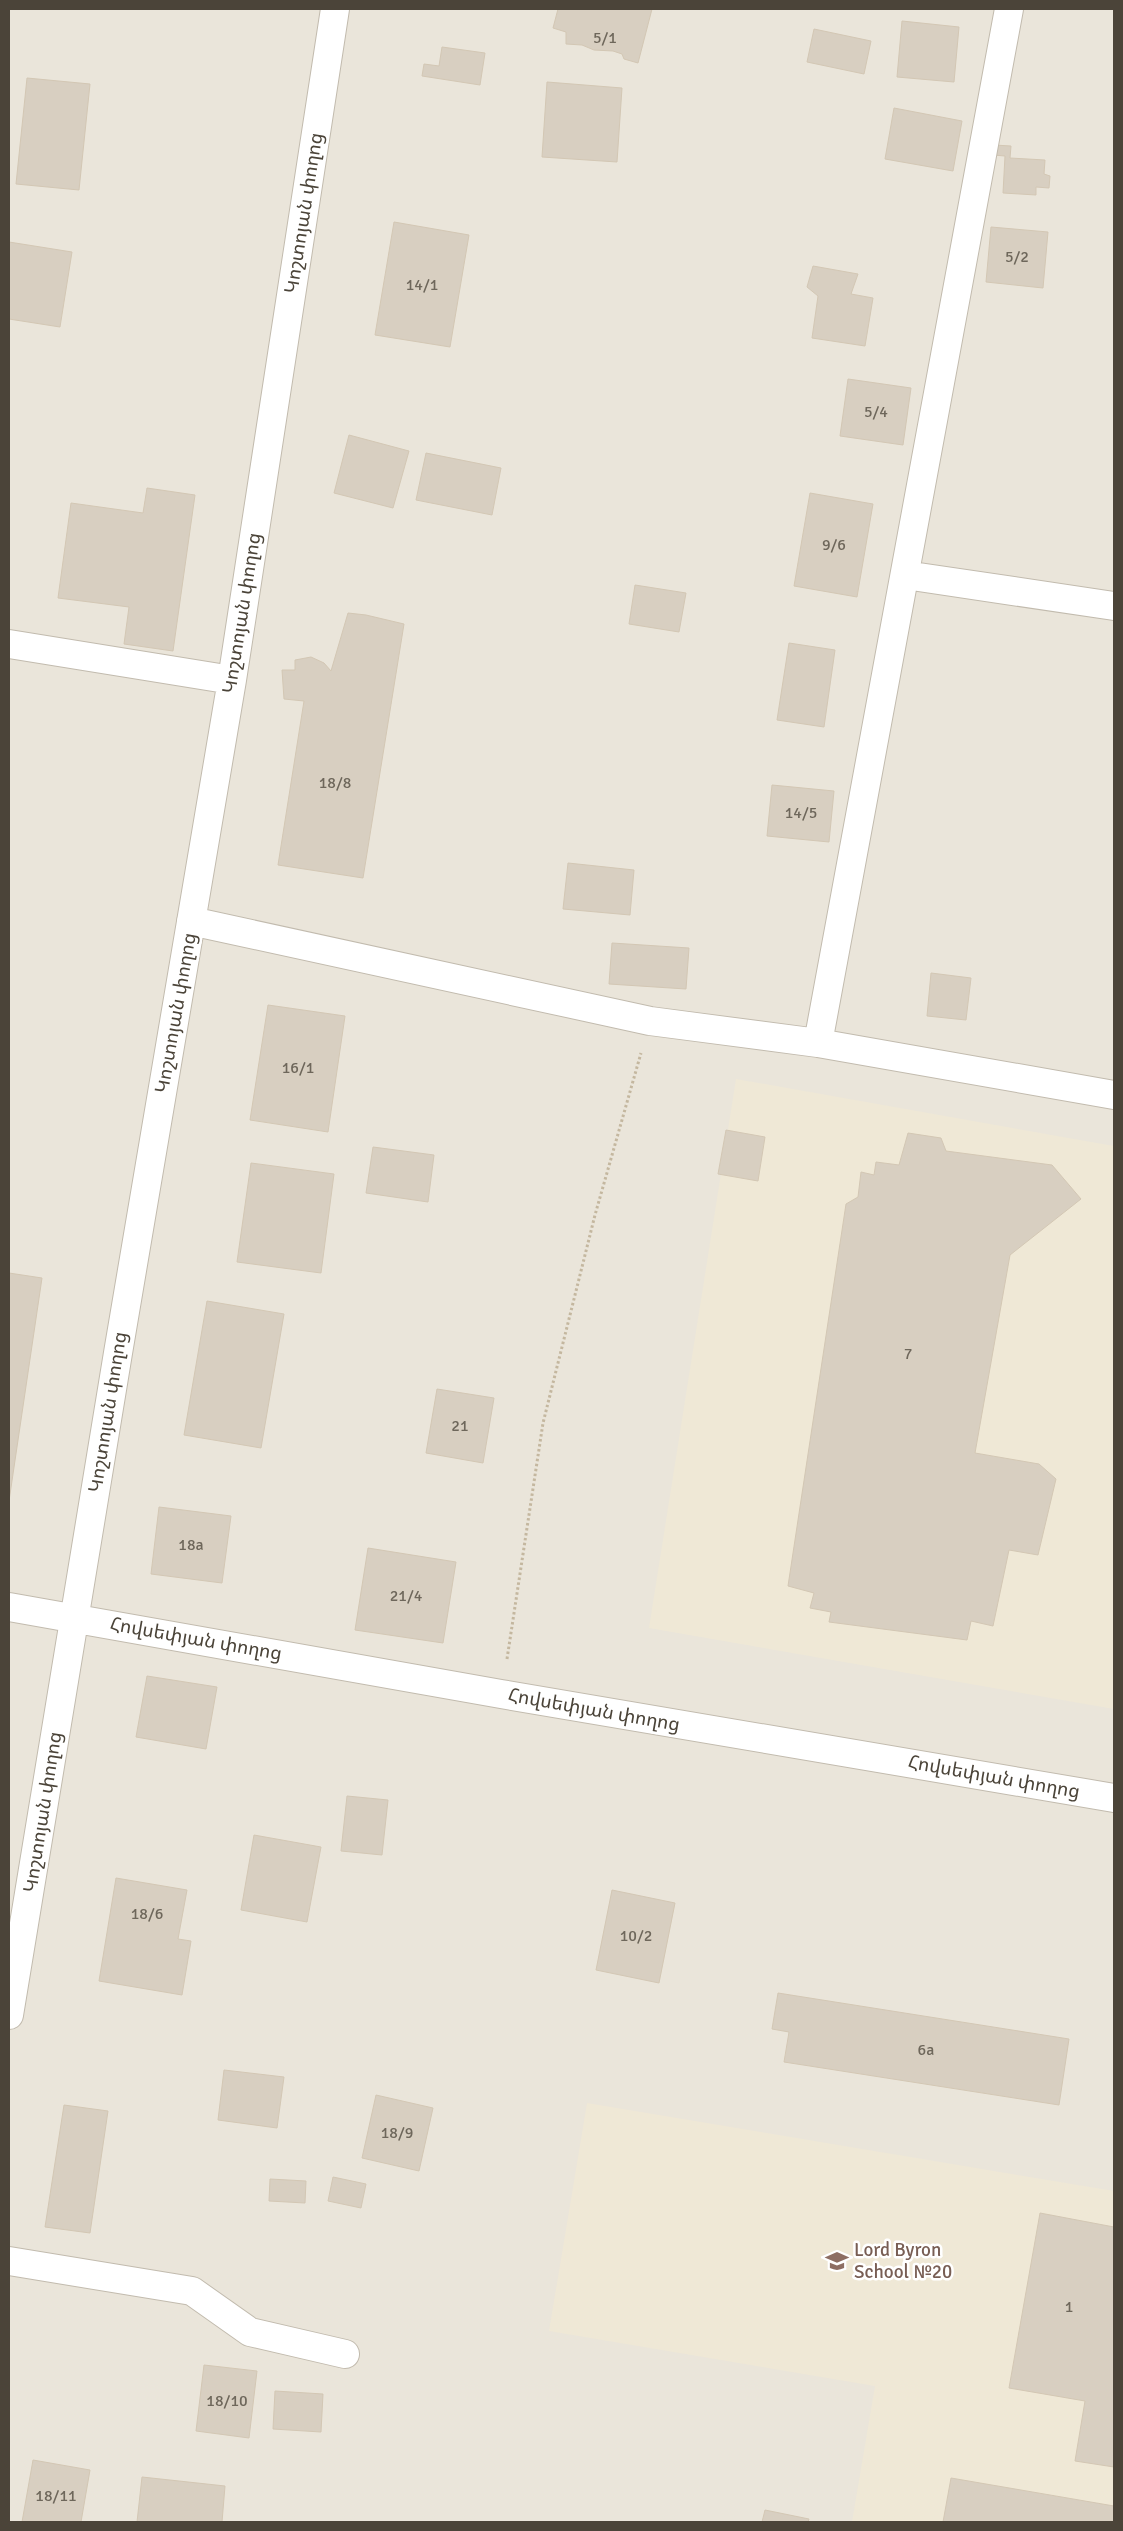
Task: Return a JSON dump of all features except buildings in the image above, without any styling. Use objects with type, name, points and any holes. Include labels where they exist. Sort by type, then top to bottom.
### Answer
[{"type":"street","name":"Կոշտոյան փողոց","points":[[9,2015],[232,680],[335,9]]},
{"type":"street","points":[[818,1043],[1009,9]]},
{"type":"street","points":[[905,574],[1114,606]]},
{"type":"street","points":[[9,644],[232,680]]},
{"type":"street","points":[[192,921],[650,1021],[818,1043],[1114,1095]]},
{"type":"street","name":"Հովսեփյան փողոց","points":[[9,1607],[75,1617],[501,1694],[1114,1798]]},
{"type":"street","points":[[9,2261],[192,2291],[250,2332],[345,2354]]},
{"type":"path","points":[[501,1694],[543,1423],[595,1215],[650,1021]]},
{"type":"shaded area","points":[[9,9],[1114,9],[1114,2522],[9,2522]]},
{"type":"shaded area","points":[[736,1079],[1114,1146],[1114,1709],[649,1628]]},
{"type":"shaded area","name":"Lord Byron School №20","points":[[587,2103],[1114,2191],[1114,2522],[852,2522],[875,2386],[549,2331]]},
{"type":"place","name":"Lord Byron School №20","points":[[837,2261]]}]
